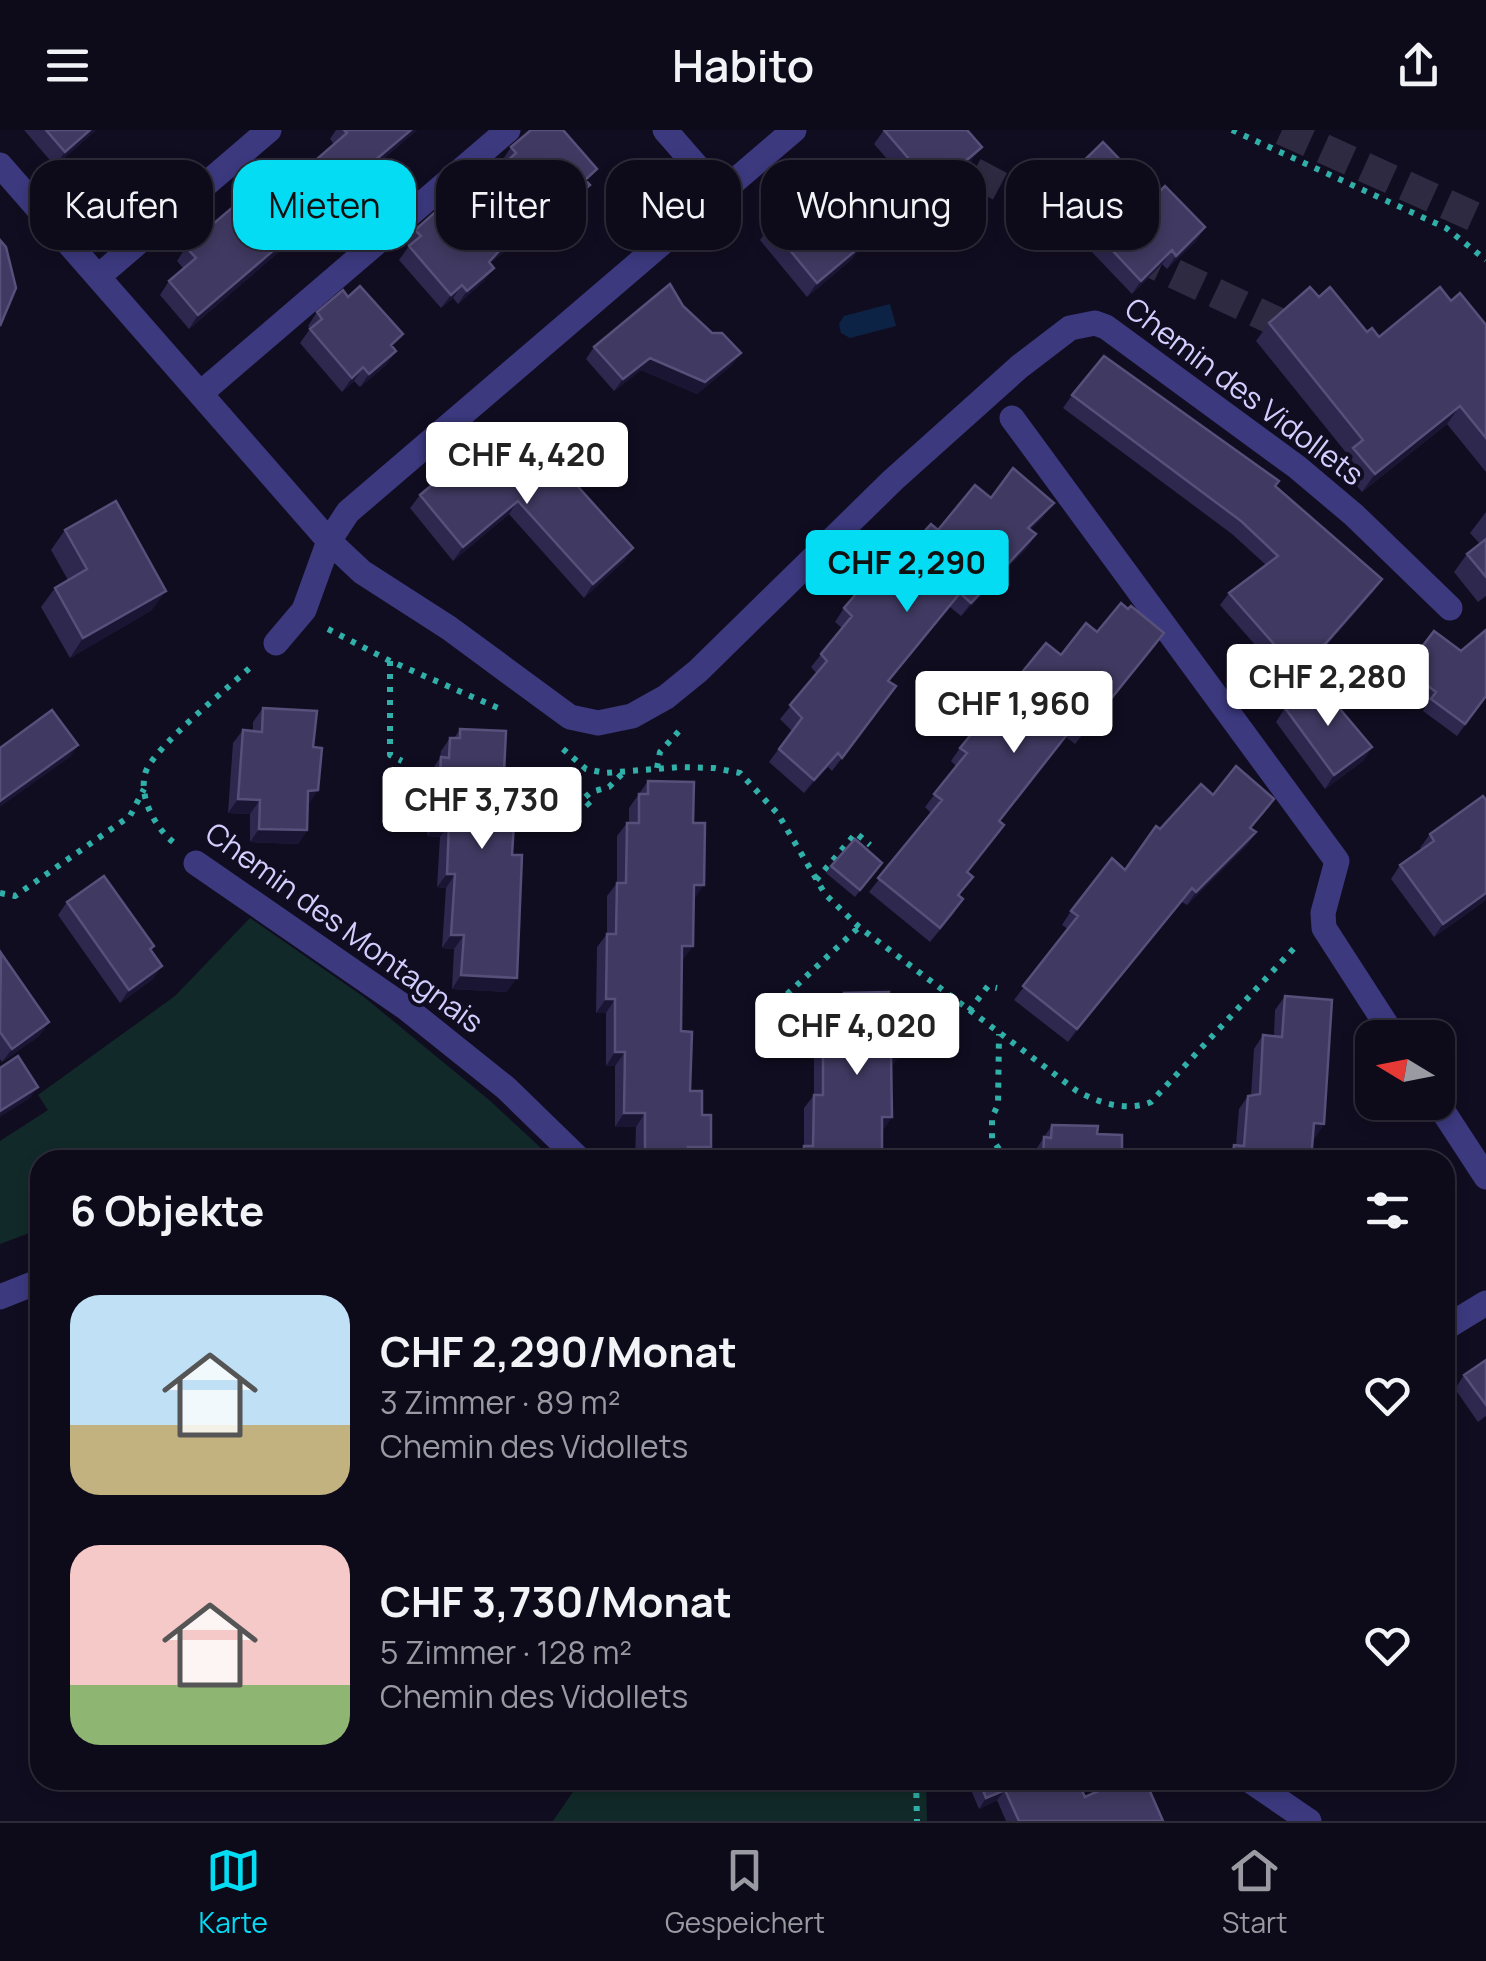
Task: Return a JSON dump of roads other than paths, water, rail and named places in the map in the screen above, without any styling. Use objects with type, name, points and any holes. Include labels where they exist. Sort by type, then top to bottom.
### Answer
[{"type":"street","points":[[99,276],[269,130]]},
{"type":"street","points":[[201,392],[508,130]]},
{"type":"street","points":[[665,130],[691,160]]},
{"type":"street","points":[[741,175],[794,130]]},
{"type":"street","name":"Chemin des Vidollets","points":[[0,165],[329,541],[362,572],[449,628],[570,717],[598,723],[632,716],[666,698],[893,480],[1019,367],[1070,328],[1095,323],[1106,326],[1297,467],[1379,538],[1450,608]]},
{"type":"street","points":[[276,643],[304,610],[329,541],[348,512],[654,250]]},
{"type":"street","points":[[1012,418],[1337,862],[1324,928],[1383,1020]]},
{"type":"street","name":"Chemin des Montagnais","points":[[196,863],[406,1008],[506,1088],[570,1150]]},
{"type":"street","points":[[1449,1120],[1486,1178]]},
{"type":"street","points":[[0,1297],[30,1285]]},
{"type":"street","points":[[1455,1322],[1486,1303]]},
{"type":"street","points":[[1264,1790],[1309,1821]]},
{"type":"water","points":[[890,304],[896,326],[850,338],[841,333],[839,324],[844,316]]},
{"type":"tunnel","points":[[894,130],[1090,234],[1307,336]]},
{"type":"tunnel","points":[[1282,130],[1486,222]]}]
